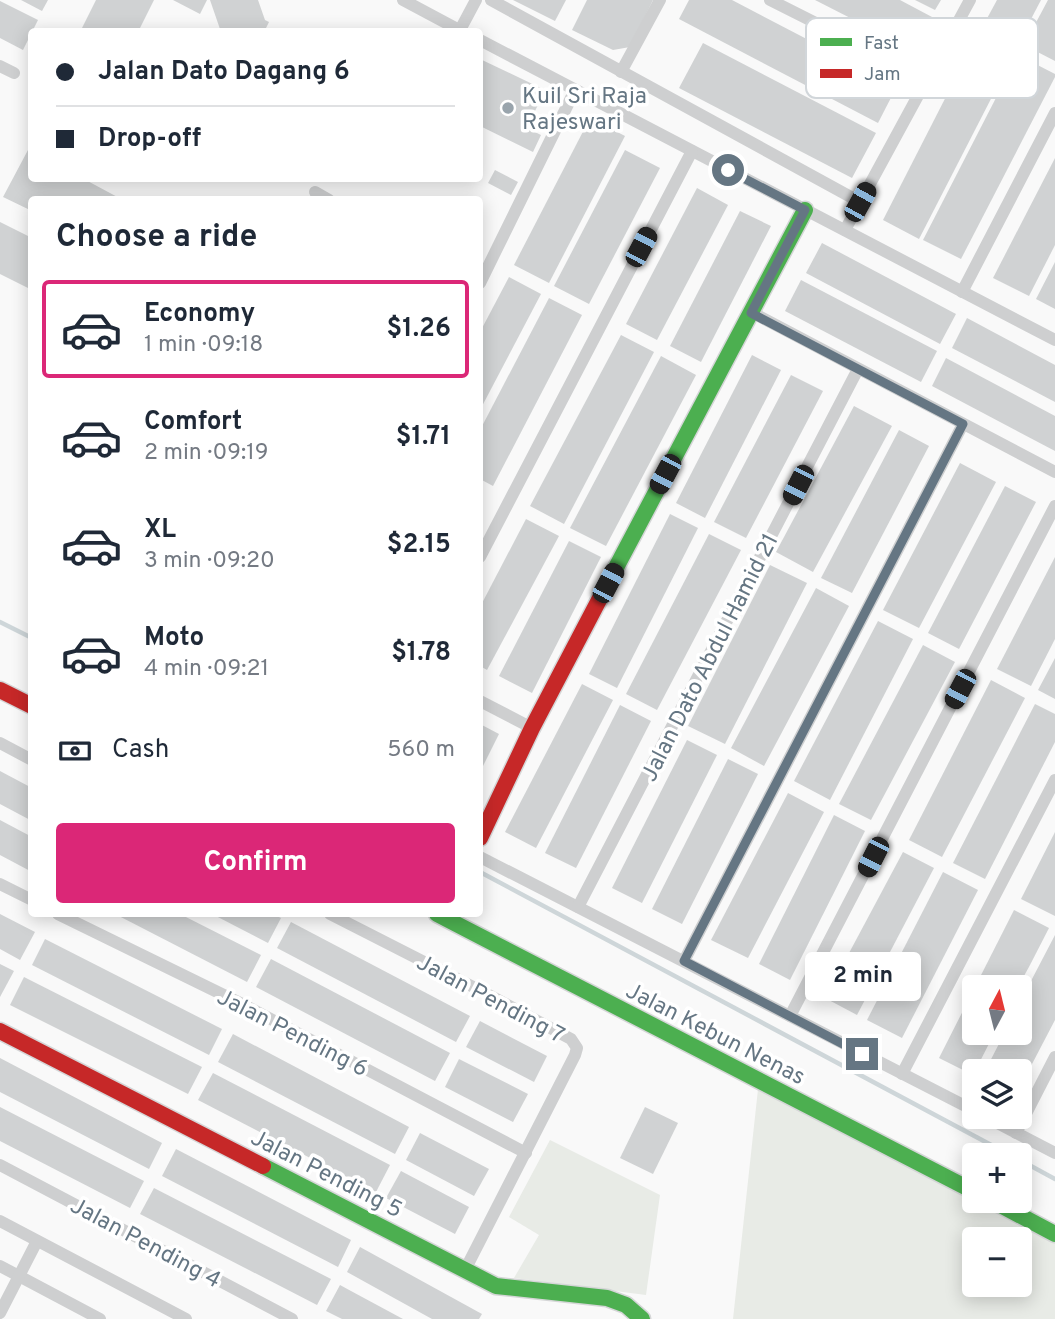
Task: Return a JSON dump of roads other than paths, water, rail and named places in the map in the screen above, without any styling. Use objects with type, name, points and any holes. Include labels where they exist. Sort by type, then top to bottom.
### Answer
[{"type":"street","points":[[403,0],[456,28]]},
{"type":"street","points":[[463,28],[476,0]]},
{"type":"street","points":[[491,0],[860,202]]},
{"type":"street","points":[[621,72],[660,0]]},
{"type":"street","points":[[770,0],[806,18]]},
{"type":"street","points":[[960,18],[970,0]]},
{"type":"street","points":[[483,42],[1055,340]]},
{"type":"street","points":[[0,66],[14,73]]},
{"type":"street","points":[[483,273],[575,90]]},
{"type":"street","points":[[845,230],[917,98]]},
{"type":"street","points":[[962,292],[1055,113]]},
{"type":"street","points":[[483,551],[692,151]]},
{"type":"street","points":[[315,192],[322,196]]},
{"type":"street","points":[[483,832],[532,728],[805,210]]},
{"type":"street","points":[[751,313],[1055,472]]},
{"type":"street","name":"Jalan Dato Abdul Hamid 21","points":[[578,907],[858,369]]},
{"type":"street","points":[[684,961],[963,424]]},
{"type":"street","points":[[790,1016],[1055,506]]},
{"type":"street","points":[[0,690],[28,704]]},
{"type":"street","points":[[483,703],[532,728]]},
{"type":"street","points":[[0,743],[28,758]]},
{"type":"street","points":[[902,1074],[1055,780]]},
{"type":"street","points":[[483,859],[962,1104]]},
{"type":"street","points":[[0,884],[28,898]]},
{"type":"street","name":"Jalan Pending 6","points":[[64,917],[242,1004],[526,1153]]},
{"type":"street","name":"Jalan Pending 7","points":[[336,917],[571,1039],[577,1048],[465,1270]]},
{"type":"street","name":"Jalan Kebun Nenas","points":[[443,917],[962,1185]]},
{"type":"street","name":"Jalan Pending 5","points":[[0,1031],[496,1286],[618,1300],[642,1319]]},
{"type":"street","points":[[1016,1133],[1055,1057]]},
{"type":"street","points":[[1008,1129],[1055,1153]]},
{"type":"street","name":"Jalan Pending 4","points":[[0,1165],[292,1319]]},
{"type":"street","points":[[1015,1213],[1055,1234]]},
{"type":"street","points":[[0,1221],[186,1319]]},
{"type":"street","points":[[0,1313],[37,1241]]},
{"type":"street","points":[[0,1266],[100,1319]]},
{"type":"waterway","points":[[0,622],[28,636]]},
{"type":"waterway","points":[[483,874],[988,1143]]},
{"type":"waterway","points":[[1032,1167],[1055,1179]]},
{"type":"place","name":"Kuil Sri Raja Rajeswari","points":[[508,108]]}]
